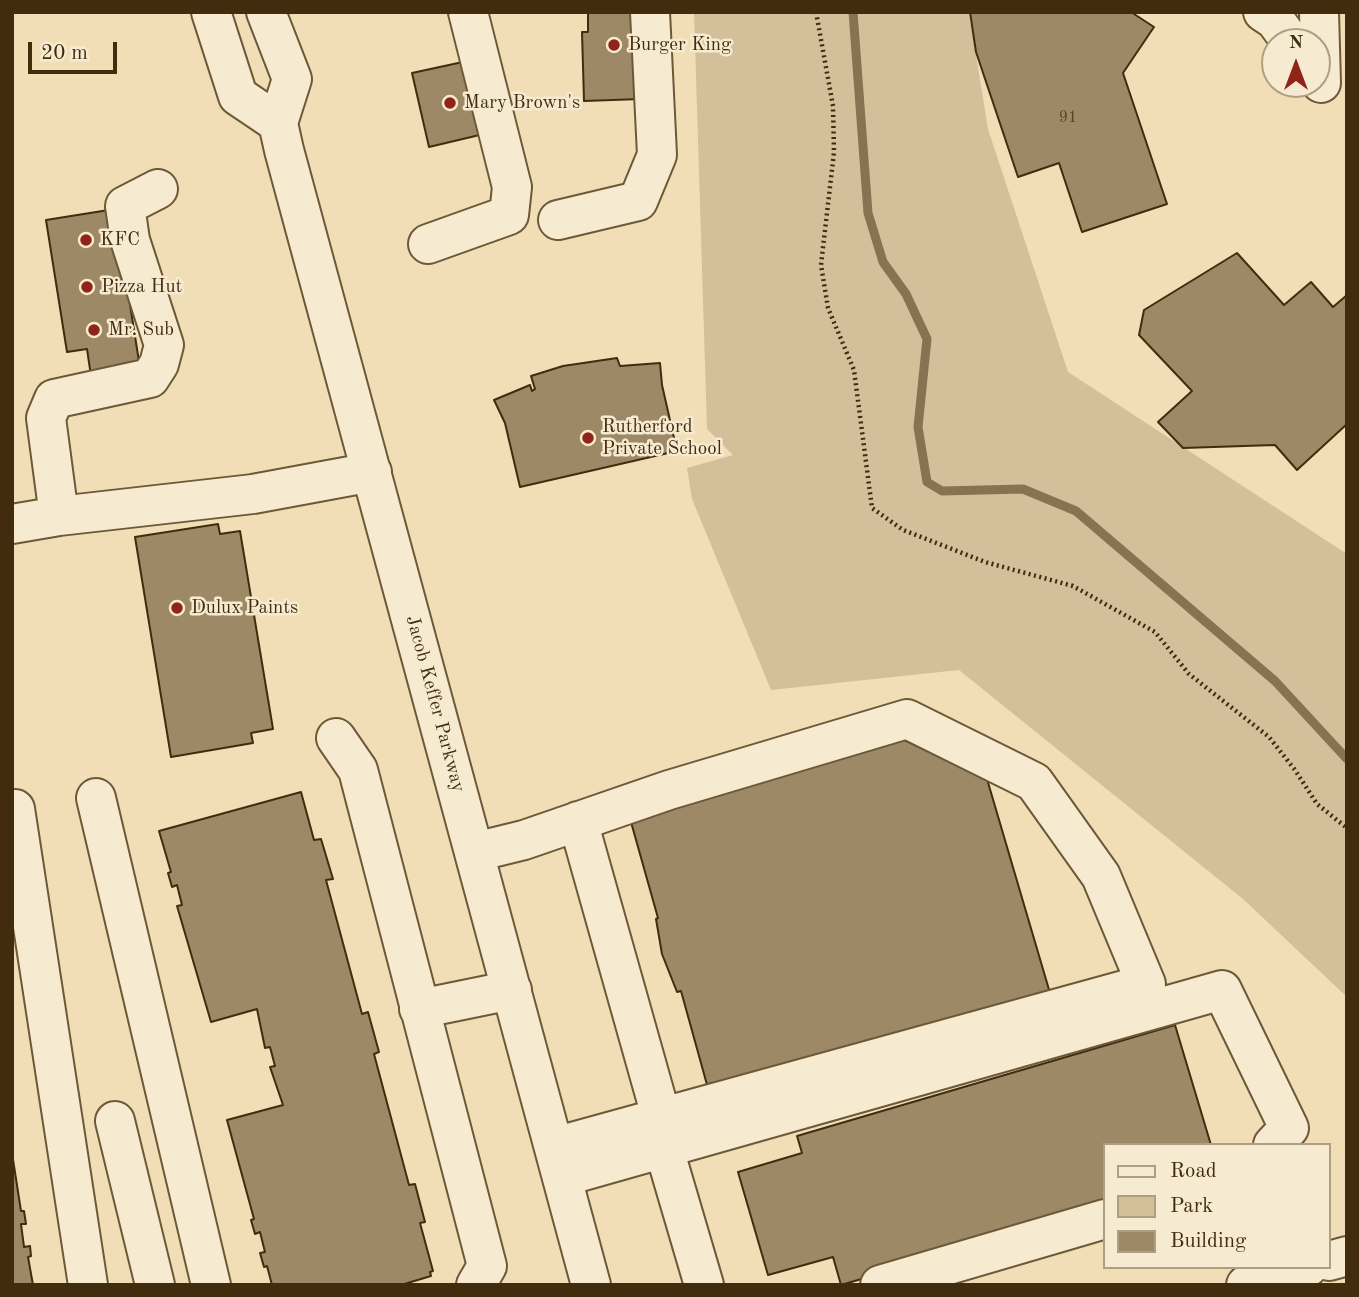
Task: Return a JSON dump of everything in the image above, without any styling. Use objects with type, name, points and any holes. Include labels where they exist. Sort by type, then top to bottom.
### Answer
[{"type":"street","points":[[211,12],[238,96],[278,123],[292,79],[266,12]]},
{"type":"street","points":[[428,244],[509,215],[512,187],[468,12]]},
{"type":"street","points":[[558,220],[638,201],[657,155],[650,12]]},
{"type":"street","points":[[1263,12],[1281,28]]},
{"type":"street","name":"Jacob Keffer Parkway","points":[[278,123],[591,1285]]},
{"type":"street","points":[[59,516],[46,418],[54,399],[150,377],[159,364],[164,345],[130,240],[125,206],[158,189]]},
{"type":"street","points":[[12,524],[59,516],[253,494],[372,472]]},
{"type":"street","points":[[475,852],[524,840],[669,790],[907,719],[1034,782],[1101,876],[1146,984],[663,1133]]},
{"type":"street","points":[[336,738],[358,770],[487,1266],[476,1285]]},
{"type":"street","points":[[96,798],[211,1285]]},
{"type":"street","points":[[15,809],[88,1285]]},
{"type":"street","points":[[578,821],[704,1285]]},
{"type":"street","points":[[419,1009],[512,990]]},
{"type":"street","points":[[558,1162],[1222,990],[1289,1128],[1275,1143]]},
{"type":"street","points":[[64,1132],[169,1108]]},
{"type":"street","points":[[115,1121],[155,1285]]},
{"type":"street","points":[[880,1285],[1104,1219]]},
{"type":"street","points":[[1246,1285],[1301,1269]]},
{"type":"path","points":[[816,12],[833,118],[834,152],[821,265],[822,283],[828,308],[854,370],[872,508],[903,530],[985,562],[1073,586],[1155,632],[1189,674],[1269,737],[1317,804],[1347,828]]},
{"type":"green space","points":[[694,12],[969,12],[988,129],[1068,372],[1347,554],[1347,997],[1243,899],[959,670],[771,690],[692,499],[687,468],[733,455],[707,429]]},
{"type":"building","name":"Burger King","points":[[588,12],[644,12],[641,99],[584,101],[582,32],[588,32]]},
{"type":"building","points":[[970,12],[1131,12],[1154,27],[1123,73],[1167,204],[1082,232],[1059,163],[1018,177],[976,52]]},
{"type":"building","name":"Mary Brown's","points":[[472,60],[488,133],[429,147],[412,73]]},
{"type":"building","points":[[115,209],[140,368],[91,376],[87,349],[67,352],[46,220]]},
{"type":"building","points":[[1237,253],[1284,305],[1311,282],[1333,307],[1347,295],[1347,424],[1297,470],[1275,445],[1183,448],[1158,422],[1192,391],[1139,335],[1144,310]]},
{"type":"building","points":[[617,358],[620,366],[660,363],[662,385],[677,451],[520,487],[505,423],[494,400],[530,385],[532,391],[535,389],[531,376],[563,366]]},
{"type":"building","points":[[218,524],[220,534],[240,531],[273,729],[251,733],[253,743],[171,757],[135,537]]},
{"type":"building","points":[[898,737],[987,779],[1050,993],[709,1092],[681,991],[677,992],[662,954],[658,918],[629,815]]},
{"type":"building","points":[[301,792],[314,840],[321,839],[333,879],[326,880],[362,1014],[368,1012],[379,1052],[374,1054],[409,1185],[415,1184],[425,1222],[420,1223],[433,1271],[430,1272],[431,1276],[401,1285],[272,1285],[260,1253],[265,1252],[260,1232],[255,1234],[251,1220],[254,1219],[227,1120],[283,1105],[270,1067],[275,1066],[270,1047],[265,1048],[257,1009],[211,1022],[177,906],[182,905],[177,885],[172,887],[168,873],[171,872],[159,831]]},
{"type":"building","points":[[1175,1025],[1210,1143],[1104,1143],[1104,1207],[841,1285],[833,1257],[768,1275],[738,1172],[802,1153],[797,1136]]},
{"type":"building","points":[[12,1153],[21,1211],[24,1211],[26,1224],[21,1224],[24,1247],[30,1246],[31,1256],[28,1257],[33,1285],[12,1285]]},
{"type":"waterway","points":[[853,12],[868,213],[883,262],[906,294],[927,339],[918,427],[927,482],[942,491],[1023,489],[1076,511],[1275,681],[1347,759]]},
{"type":"place","name":"Burger King","points":[[614,45]]},
{"type":"place","name":"Mary Brown's","points":[[450,103]]},
{"type":"place","name":"KFC","points":[[86,240]]},
{"type":"place","name":"Pizza Hut","points":[[87,287]]},
{"type":"place","name":"Mr. Sub","points":[[94,330]]},
{"type":"place","name":"Rutherford Private School","points":[[588,438]]},
{"type":"place","name":"Dulux Paints","points":[[177,608]]}]
